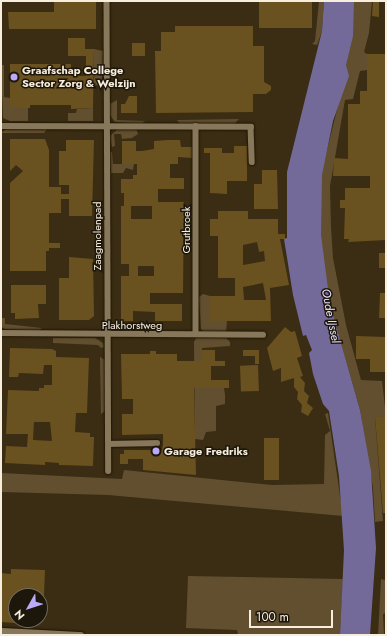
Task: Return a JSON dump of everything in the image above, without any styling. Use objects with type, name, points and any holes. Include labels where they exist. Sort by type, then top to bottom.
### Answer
[{"type":"street","name":"Zaagmolenpad","points":[[107,1],[107,336],[109,471]]},
{"type":"street","points":[[1,126],[107,125],[251,127],[252,162]]},
{"type":"street","name":"Grutbroek","points":[[196,126],[196,334]]},
{"type":"street","name":"Plakhorstweg","points":[[1,333],[107,336],[196,334],[263,335]]},
{"type":"street","points":[[109,444],[157,442]]},
{"type":"street","points":[[1,631],[81,635]]},
{"type":"shaded area","points":[[319,1],[324,1],[322,31],[317,45],[312,44],[315,41]]},
{"type":"shaded area","points":[[352,1],[372,1],[369,33],[364,52],[367,54],[367,70],[360,71],[353,99],[345,100],[330,186],[331,227],[333,258],[346,325],[361,380],[382,381],[386,416],[375,418],[383,521],[375,522],[373,488],[360,410],[330,304],[322,267],[318,224],[320,178],[339,102]]},
{"type":"shaded area","points":[[94,49],[103,51],[102,85],[94,85]]},
{"type":"shaded area","points":[[1,65],[4,65],[4,97],[10,98],[10,108],[28,108],[28,121],[10,121],[3,118]]},
{"type":"shaded area","points":[[117,100],[117,120],[145,121],[141,124],[115,122],[110,115],[110,104]]},
{"type":"shaded area","points":[[93,108],[93,121],[68,121],[68,113],[76,113],[77,109]]},
{"type":"shaded area","points":[[239,119],[234,124],[180,124],[177,120]]},
{"type":"shaded area","points":[[8,128],[48,128],[44,133],[1,133]]},
{"type":"shaded area","points":[[119,128],[136,128],[138,134],[132,138],[122,139],[121,134],[114,134],[115,146],[112,147],[110,136]]},
{"type":"shaded area","points":[[110,152],[112,152],[113,164],[134,164],[133,170],[126,168],[123,173],[111,173]]},
{"type":"shaded area","points":[[203,294],[210,296],[210,321],[227,321],[226,332],[204,332],[201,329],[199,297]]},
{"type":"shaded area","points":[[1,318],[5,318],[5,324],[42,328],[38,331],[5,329],[1,327]]},
{"type":"shaded area","points":[[53,338],[95,338],[103,343],[104,347],[101,348],[98,345],[53,343]]},
{"type":"shaded area","points":[[196,338],[226,338],[230,342],[230,346],[202,348],[202,388],[224,388],[225,395],[225,404],[216,406],[216,431],[206,432],[203,440],[195,439],[194,342]]},
{"type":"shaded area","points":[[100,357],[105,360],[106,410],[101,414]]},
{"type":"shaded area","points":[[328,413],[343,516],[108,495],[1,492],[1,473],[122,479],[124,470],[272,485],[324,484],[325,435],[330,431],[325,414]]},
{"type":"shaded area","points":[[188,576],[343,579],[340,635],[238,635],[237,630],[186,628]]},
{"type":"shaded area","points":[[381,579],[385,580],[386,613],[383,614],[384,635],[378,635]]},
{"type":"water","name":"Oude IJssel","points":[[324,1],[354,1],[353,36],[346,65],[349,76],[333,121],[322,175],[321,235],[330,304],[360,410],[371,471],[376,548],[370,635],[340,635],[344,550],[339,476],[329,411],[323,404],[313,374],[309,353],[312,350],[306,335],[303,336],[293,295],[284,239],[287,238],[287,172],[322,31]]},
{"type":"building","points":[[54,1],[96,1],[96,29],[9,29],[8,12],[54,12]]},
{"type":"building","points":[[259,1],[312,1],[312,28],[259,28]]},
{"type":"building","points":[[373,1],[379,1],[379,17],[372,16]]},
{"type":"building","points":[[175,26],[253,26],[253,46],[264,46],[264,82],[271,86],[271,90],[266,94],[253,94],[253,112],[156,113],[155,51],[161,51],[161,32],[175,32]]},
{"type":"building","points":[[68,38],[85,38],[85,49],[94,49],[93,108],[71,109],[71,105],[30,105],[30,108],[10,108],[10,64],[71,64],[71,76],[86,76],[86,56],[68,56]]},
{"type":"building","points":[[132,43],[145,43],[145,56],[132,56]]},
{"type":"building","points":[[367,54],[386,54],[386,240],[348,242],[349,239],[344,239],[345,208],[340,208],[340,200],[345,200],[345,188],[370,188],[370,176],[333,176],[334,158],[348,159],[348,104],[360,104],[360,91],[367,91]]},
{"type":"building","points":[[129,96],[137,96],[137,113],[121,113],[121,104],[125,104]]},
{"type":"building","points":[[10,139],[45,139],[49,150],[49,187],[61,187],[61,194],[69,194],[69,185],[59,185],[59,151],[66,151],[66,140],[94,140],[92,216],[69,216],[69,199],[61,199],[61,213],[49,213],[49,243],[60,243],[60,248],[49,248],[49,251],[46,251],[46,271],[10,271],[10,183],[23,171],[16,165],[10,171]]},
{"type":"building","points":[[180,140],[181,147],[192,147],[192,158],[178,157],[178,164],[170,164],[170,178],[184,178],[184,189],[158,189],[158,202],[184,202],[183,293],[150,293],[150,304],[182,304],[182,321],[155,321],[155,312],[133,311],[133,321],[121,321],[121,276],[129,276],[129,264],[121,264],[121,206],[124,206],[124,193],[121,193],[121,179],[133,179],[133,175],[137,175],[137,164],[122,164],[122,141],[136,141],[136,151],[142,151],[154,149],[154,141]],"holes":[[[131,206],[152,206],[152,219],[131,219]],[[138,266],[154,266],[154,276],[138,276]]]},
{"type":"building","points":[[234,146],[247,146],[247,181],[227,181],[227,194],[210,193],[210,153],[204,153],[204,148],[222,148],[222,153],[234,153]]},
{"type":"building","points":[[262,170],[277,170],[278,209],[254,209],[254,184],[262,184]]},
{"type":"building","points":[[218,211],[248,211],[248,219],[278,219],[278,234],[285,234],[285,239],[280,239],[289,285],[270,288],[271,321],[210,321],[210,296],[235,296],[235,278],[218,278],[218,236],[210,236],[210,219],[218,219]],"holes":[[[257,242],[259,252],[264,251],[265,261],[243,265],[243,245]],[[263,283],[266,300],[244,300],[243,287]]]},
{"type":"building","points":[[379,253],[386,253],[386,268],[379,268]]},
{"type":"building","points":[[69,257],[93,259],[94,316],[89,320],[59,320],[59,278],[69,278]]},
{"type":"building","points":[[11,285],[46,285],[46,304],[38,304],[39,318],[15,319],[15,313],[11,313]]},
{"type":"building","points":[[380,293],[386,293],[386,318],[379,318]]},
{"type":"building","points":[[285,327],[291,332],[295,331],[302,356],[297,358],[303,376],[300,377],[305,383],[304,391],[309,396],[307,403],[313,408],[308,416],[301,412],[302,405],[297,399],[298,392],[294,387],[294,378],[281,382],[281,368],[273,371],[267,348]]},
{"type":"building","points":[[356,336],[386,337],[386,372],[370,372],[370,359],[356,359]]},
{"type":"building","points":[[10,348],[52,349],[56,351],[56,357],[89,358],[87,413],[76,413],[75,432],[90,433],[90,437],[94,437],[93,466],[59,465],[59,463],[45,462],[45,465],[5,463],[6,446],[27,447],[28,434],[6,434],[8,390],[39,391],[39,388],[44,388],[44,385],[52,385],[52,365],[44,365],[43,374],[19,373],[18,377],[9,377]],"holes":[[[34,422],[50,422],[52,441],[33,440]]]},
{"type":"building","points":[[202,350],[215,350],[215,361],[225,361],[225,366],[211,366],[211,380],[229,380],[229,388],[194,388],[196,475],[143,470],[143,459],[128,459],[128,464],[120,464],[120,454],[124,454],[124,450],[162,450],[163,444],[163,434],[122,435],[122,414],[133,414],[133,399],[122,399],[121,354],[150,354],[150,351],[156,351],[156,354],[177,354],[177,361],[202,361]]},
{"type":"building","points":[[243,350],[259,350],[259,364],[255,364],[255,356],[243,356]]},
{"type":"building","points":[[258,365],[259,391],[241,392],[240,366]]},
{"type":"building","points":[[386,416],[386,513],[383,513],[375,417]]},
{"type":"building","points":[[264,438],[279,438],[279,480],[264,480]]},
{"type":"building","points":[[11,569],[45,570],[44,588],[8,588],[8,622],[1,622],[1,573],[11,574]]},
{"type":"place","name":"Graafschap College Sector Zorg & Welzijn","points":[[14,77]]},
{"type":"place","name":"Garage Fredriks","points":[[156,451]]}]
